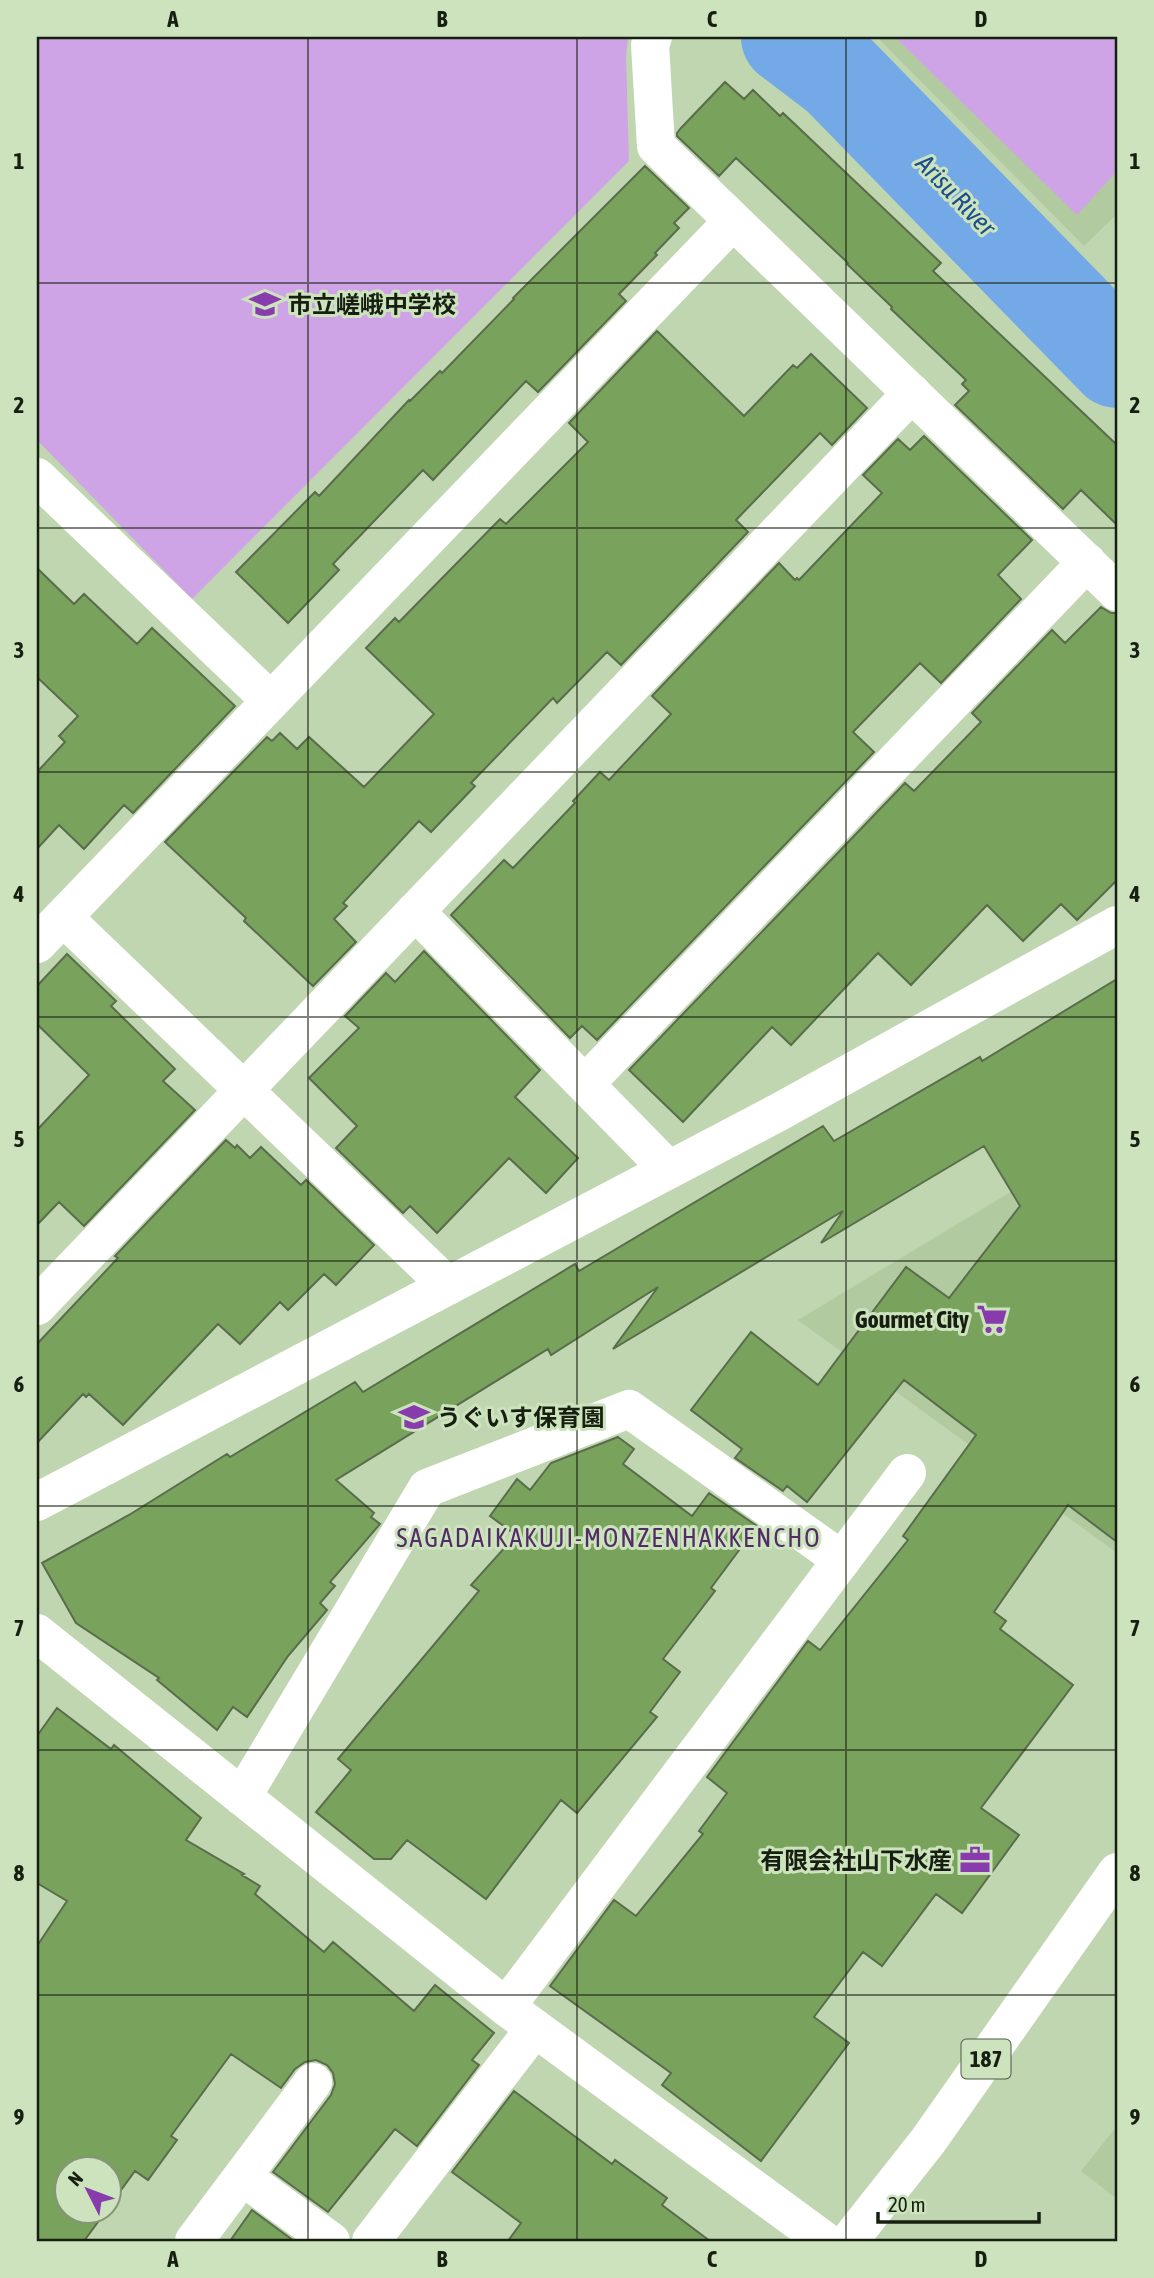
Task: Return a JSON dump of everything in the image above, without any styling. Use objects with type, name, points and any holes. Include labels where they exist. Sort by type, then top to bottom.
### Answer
[{"type":"street","points":[[653,37],[650,45],[656,146],[1117,592]]},
{"type":"street","points":[[37,944],[733,220]]},
{"type":"street","points":[[37,1306],[912,393]]},
{"type":"street","points":[[37,477],[271,701]]},
{"type":"street","points":[[585,1084],[1087,562]]},
{"type":"street","points":[[415,911],[669,1170]]},
{"type":"street","points":[[63,917],[448,1286]]},
{"type":"street","points":[[37,1502],[779,1112],[1117,925]]},
{"type":"street","points":[[242,1797],[427,1488],[629,1409],[842,1560]]},
{"type":"street","points":[[371,2241],[521,2017],[842,1560],[907,1473]]},
{"type":"street","points":[[37,1633],[521,2017],[825,2241]]},
{"type":"street","name":"187","points":[[849,2241],[928,2141],[1117,1872]]},
{"type":"street","points":[[194,2241],[313,2082]]},
{"type":"street","points":[[243,2177],[331,2241]]},
{"type":"shaded area","name":"市立嵯峨中学校","points":[[37,37],[628,37],[626,57],[629,161],[192,599],[37,440]]},
{"type":"shaded area","points":[[877,37],[1117,37],[1117,214],[1084,246]]},
{"type":"shaded area","points":[[895,37],[1117,37],[1117,171],[1077,215]]},
{"type":"shaded area","name":"Gourmet City","points":[[1117,1128],[1117,1553],[798,1320]]},
{"type":"shaded area","points":[[1117,2126],[1117,2199],[1081,2171]]},
{"type":"building","points":[[725,82],[744,99],[753,90],[780,116],[783,113],[941,263],[933,271],[1117,445],[1117,525],[1081,490],[1063,509],[955,405],[969,391],[962,384],[966,380],[891,309],[848,263],[736,158],[719,176],[677,136],[681,128]]},
{"type":"building","points":[[645,166],[689,208],[674,223],[679,228],[619,294],[626,301],[538,392],[526,381],[433,480],[423,470],[333,564],[339,570],[288,623],[236,572],[315,492],[319,496],[409,400],[440,371],[442,373]]},
{"type":"building","points":[[657,331],[744,416],[793,365],[797,368],[811,354],[867,408],[832,445],[820,433],[736,520],[748,532],[621,665],[607,652],[557,703],[553,698],[471,783],[475,786],[431,832],[419,821],[343,903],[347,906],[334,919],[356,942],[313,986],[165,842],[267,737],[272,741],[280,733],[297,749],[309,737],[364,787],[434,714],[366,648],[395,618],[399,622],[500,519],[506,524],[588,442],[569,423]]},
{"type":"building","points":[[924,436],[1032,540],[998,575],[1021,599],[941,683],[920,663],[853,732],[874,752],[597,1040],[582,1026],[570,1038],[451,915],[504,860],[513,868],[575,803],[573,801],[600,772],[609,780],[671,714],[652,696],[779,563],[795,580],[799,580],[882,493],[863,475],[898,439],[910,450]]},
{"type":"building","points":[[37,568],[74,604],[84,594],[137,644],[152,628],[235,706],[133,813],[124,805],[84,849],[59,825],[37,849],[37,772],[65,742],[59,736],[78,716],[37,677]]},
{"type":"building","points":[[1101,607],[1111,613],[1117,613],[1117,880],[1077,920],[1061,904],[1023,941],[987,905],[911,985],[878,953],[791,1045],[772,1027],[683,1122],[629,1070],[905,783],[914,791],[981,722],[972,713],[1052,630],[1065,643]]},
{"type":"building","points":[[424,951],[540,1070],[515,1097],[578,1158],[546,1193],[509,1158],[437,1233],[410,1206],[403,1213],[336,1148],[357,1126],[309,1078],[359,1028],[345,1016],[386,973],[395,982]]},
{"type":"building","points":[[67,954],[116,1001],[111,1006],[175,1069],[163,1081],[195,1110],[84,1226],[59,1202],[37,1225],[37,1130],[89,1075],[37,1024],[37,986]]},
{"type":"building","points":[[1117,979],[1117,1542],[1068,1505],[994,1612],[1006,1621],[1000,1629],[1073,1685],[981,1808],[1019,1835],[962,1913],[936,1894],[882,1966],[863,1952],[814,2017],[849,2043],[761,2161],[662,2085],[671,2073],[550,1986],[614,1900],[636,1916],[703,1834],[699,1831],[727,1793],[707,1777],[808,1641],[820,1650],[908,1540],[903,1536],[976,1435],[904,1380],[807,1502],[787,1486],[783,1491],[735,1458],[742,1449],[691,1410],[751,1332],[818,1385],[906,1267],[949,1298],[1020,1206],[984,1146],[821,1243],[843,1211],[613,1349],[658,1287],[551,1355],[548,1349],[336,1480],[374,1513],[371,1517],[380,1524],[330,1582],[335,1586],[320,1603],[327,1610],[288,1656],[247,1717],[233,1707],[217,1730],[157,1680],[159,1678],[76,1623],[42,1563],[129,1515],[227,1454],[230,1457],[355,1382],[363,1392],[575,1264],[579,1271],[823,1126],[834,1141],[980,1057],[982,1061]]},
{"type":"building","points":[[226,1140],[235,1148],[237,1145],[250,1158],[261,1147],[301,1185],[306,1180],[374,1245],[336,1285],[324,1274],[288,1310],[280,1302],[240,1344],[218,1324],[123,1425],[89,1394],[86,1397],[83,1394],[37,1443],[37,1344],[118,1258],[115,1256]]},
{"type":"building","points":[[618,1437],[634,1449],[623,1464],[692,1516],[709,1493],[757,1526],[711,1588],[715,1591],[663,1659],[680,1672],[650,1712],[657,1717],[577,1813],[561,1800],[486,1899],[407,1840],[391,1859],[374,1859],[316,1812],[351,1770],[338,1759],[479,1591],[471,1585],[516,1535],[490,1516],[517,1479],[530,1490],[551,1463]]},
{"type":"building","points":[[57,1708],[111,1749],[114,1745],[201,1818],[186,1840],[260,1886],[255,1894],[324,1952],[333,1942],[414,2011],[435,1985],[494,2033],[472,2060],[479,2065],[417,2146],[395,2129],[328,2212],[273,2172],[331,2095],[335,2084],[333,2073],[327,2065],[316,2060],[305,2062],[295,2069],[281,2088],[231,2054],[171,2136],[177,2140],[148,2180],[135,2171],[122,2189],[122,2156],[52,2156],[52,2226],[95,2226],[84,2241],[37,2241],[37,1946],[67,1901],[37,1883],[37,1736]]},
{"type":"building","points":[[514,2091],[612,2164],[615,2160],[667,2198],[662,2205],[710,2241],[508,2241],[521,2223],[452,2172]]},
{"type":"building","points":[[252,2210],[294,2241],[230,2241]]},
{"type":"waterway","name":"Arisu River","points":[[789,37],[839,75],[1117,360]]},
{"type":"place","name":"市立嵯峨中学校","points":[[265,304]]},
{"type":"place","name":"Gourmet City","points":[[992,1319]]},
{"type":"place","name":"うぐいす保育園","points":[[414,1417]]},
{"type":"place","name":"有限会社山下水産","points":[[975,1860]]},
{"type":"district","name":"SAGADAIKAKUJI-MONZENHAKKENCHO","points":[[609,1538]]}]
